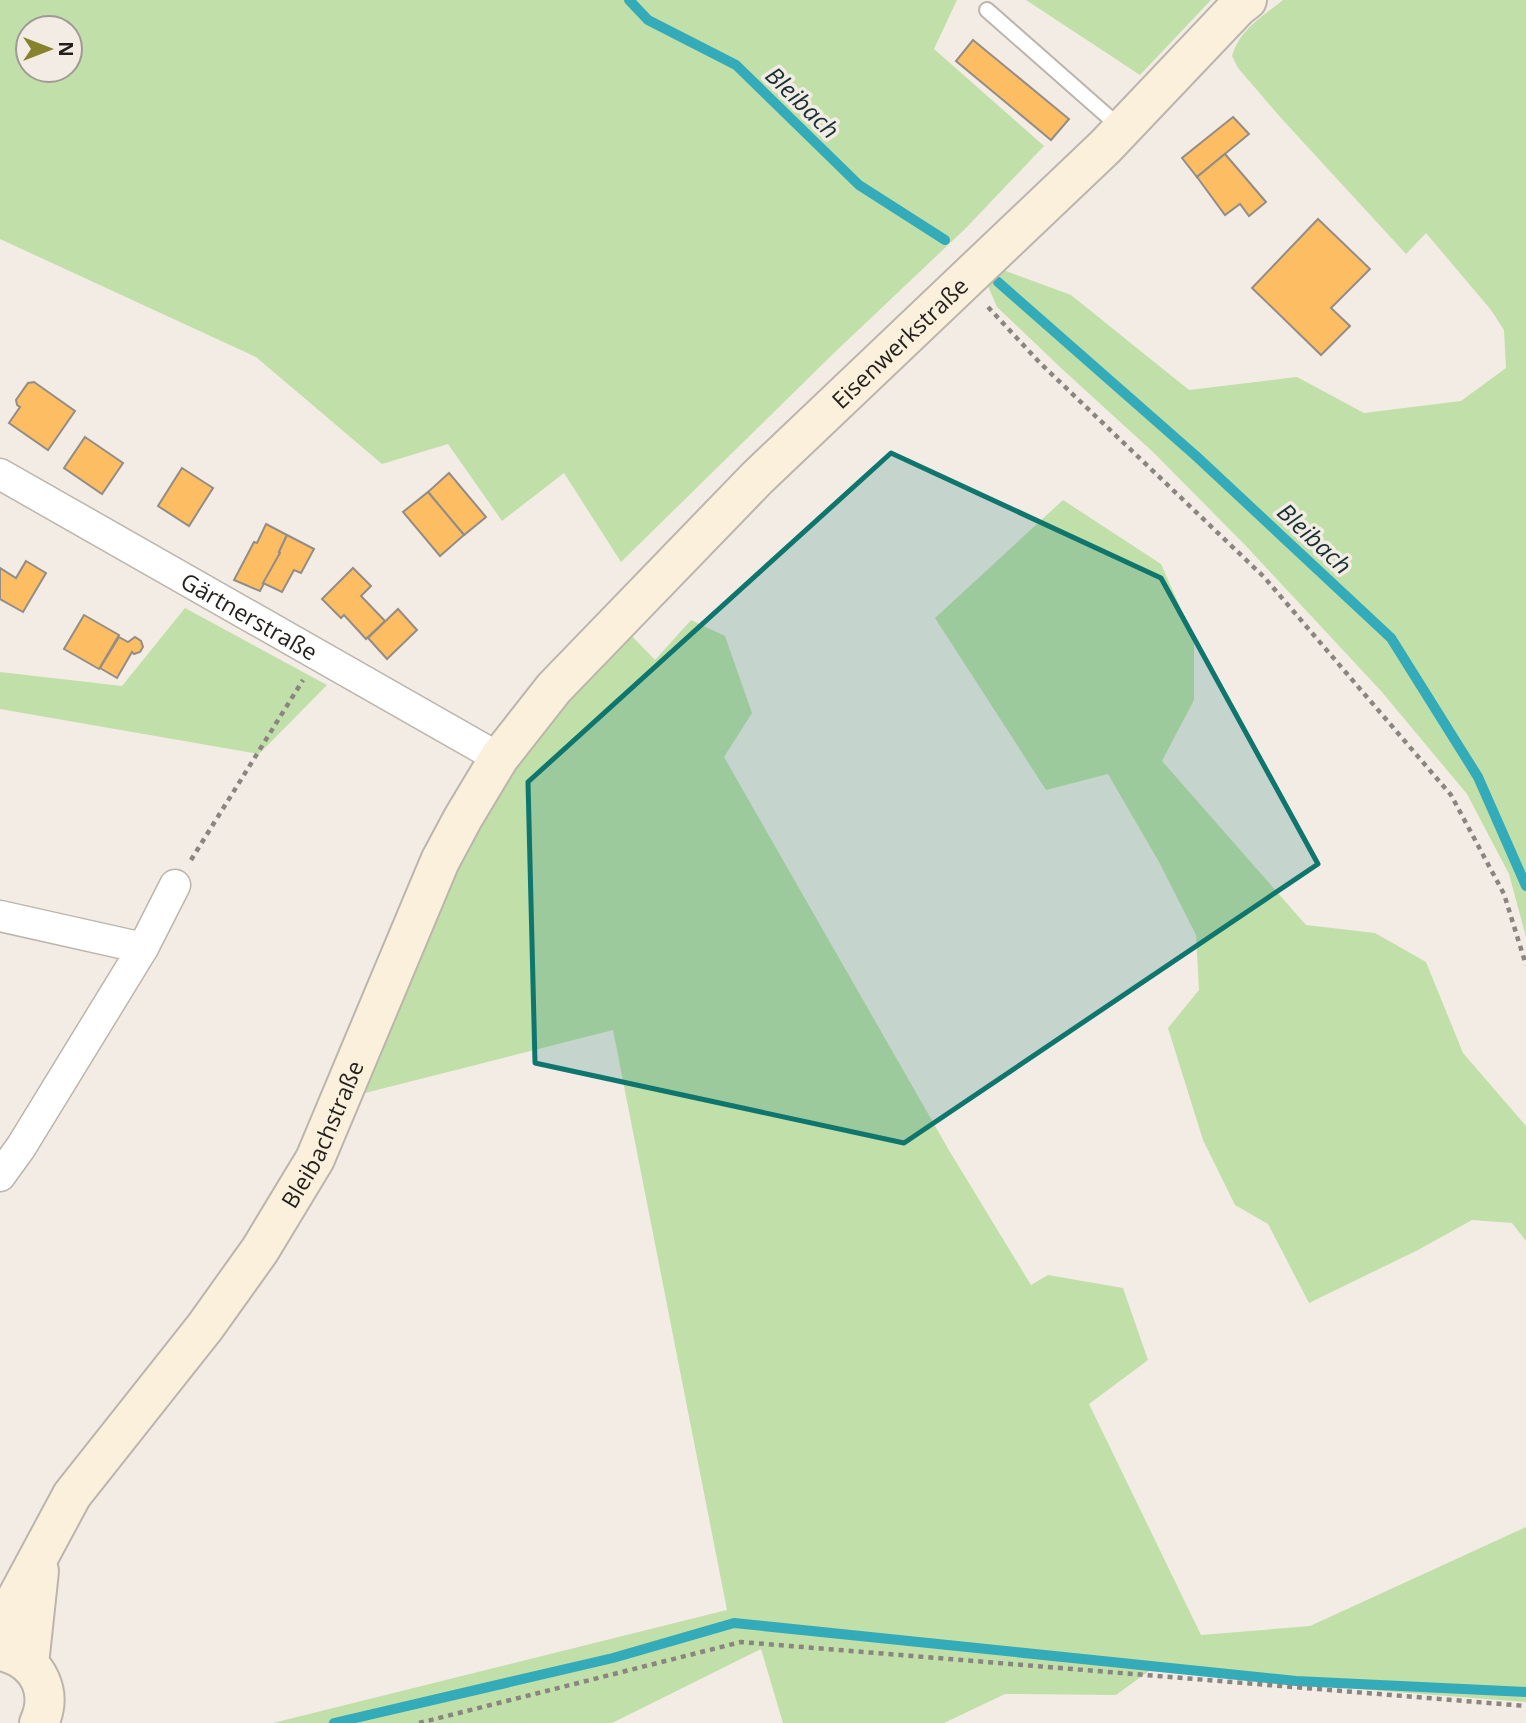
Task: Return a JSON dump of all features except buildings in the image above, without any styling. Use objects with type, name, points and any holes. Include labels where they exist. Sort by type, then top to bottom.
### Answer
[{"type":"main road","name":"Eisenwerkstraße","points":[[554,688],[757,478],[1122,129],[1247,0]]},
{"type":"main road","name":"Bleibachstraße","points":[[0,1629],[72,1495],[205,1327],[260,1250],[315,1159],[440,862],[499,758],[554,688]]},
{"type":"main road","name":"Bleibachstraße","points":[[39,1723],[45,1705],[44,1689],[39,1676],[15,1658],[41,1551]]},
{"type":"street","name":"Gärtnerstraße","points":[[0,474],[499,758]]},
{"type":"street","points":[[0,1176],[21,1147],[143,948],[175,885]]},
{"type":"street","points":[[0,916],[143,948]]},
{"type":"lane","points":[[987,9],[1122,129]]},
{"type":"path","points":[[964,280],[1040,363],[1264,577],[1451,795],[1504,894],[1526,965]]},
{"type":"path","points":[[175,885],[318,655]]},
{"type":"path","points":[[419,1723],[740,1642],[1526,1706]]},
{"type":"highlighted area","points":[[891,453],[1161,578],[1318,864],[904,1143],[535,1063],[528,782]]},
{"type":"green space","points":[[0,0],[957,0],[934,49],[1044,146],[967,227],[621,562],[564,473],[502,521],[448,444],[382,464],[256,357],[0,239]]},
{"type":"green space","points":[[1026,0],[1211,0],[1140,75]]},
{"type":"green space","points":[[1283,0],[1526,0],[1526,937],[1509,874],[1467,794],[1381,691],[1246,546],[1153,452],[997,307],[988,286],[998,268],[1071,295],[1189,390],[1297,377],[1364,413],[1461,401],[1506,368],[1504,330],[1491,310],[1426,233],[1406,254],[1238,68],[1232,56],[1240,38]]},
{"type":"green space","points":[[1063,500],[1161,564],[1194,639],[1194,700],[1162,761],[1306,925],[1375,933],[1426,962],[1463,1053],[1526,1126],[1526,1241],[1512,1223],[1472,1220],[1418,1250],[1309,1303],[1268,1224],[1235,1205],[1203,1140],[1168,1028],[1199,990],[1196,935],[1159,862],[1108,774],[1046,790],[935,618]]},
{"type":"green space","points":[[185,608],[327,685],[259,754],[0,709],[0,672],[122,686]]},
{"type":"green space","points":[[691,620],[725,636],[752,713],[724,757],[950,1152],[1031,1285],[1048,1275],[1123,1288],[1148,1360],[1089,1404],[1201,1635],[1310,1626],[1526,1527],[1526,1702],[1149,1671],[1116,1695],[1005,1694],[944,1723],[783,1723],[761,1649],[612,1723],[273,1723],[727,1610],[613,1030],[365,1093],[442,888],[500,787],[627,631],[655,660]]},
{"type":"waterway","name":"Bleibach","points":[[629,0],[648,20],[736,65],[859,185],[945,240]]},
{"type":"waterway","name":"Bleibach","points":[[998,282],[1196,456],[1391,638],[1478,777],[1526,886]]},
{"type":"waterway","points":[[334,1723],[613,1658],[734,1623],[1296,1681],[1526,1692]]}]
